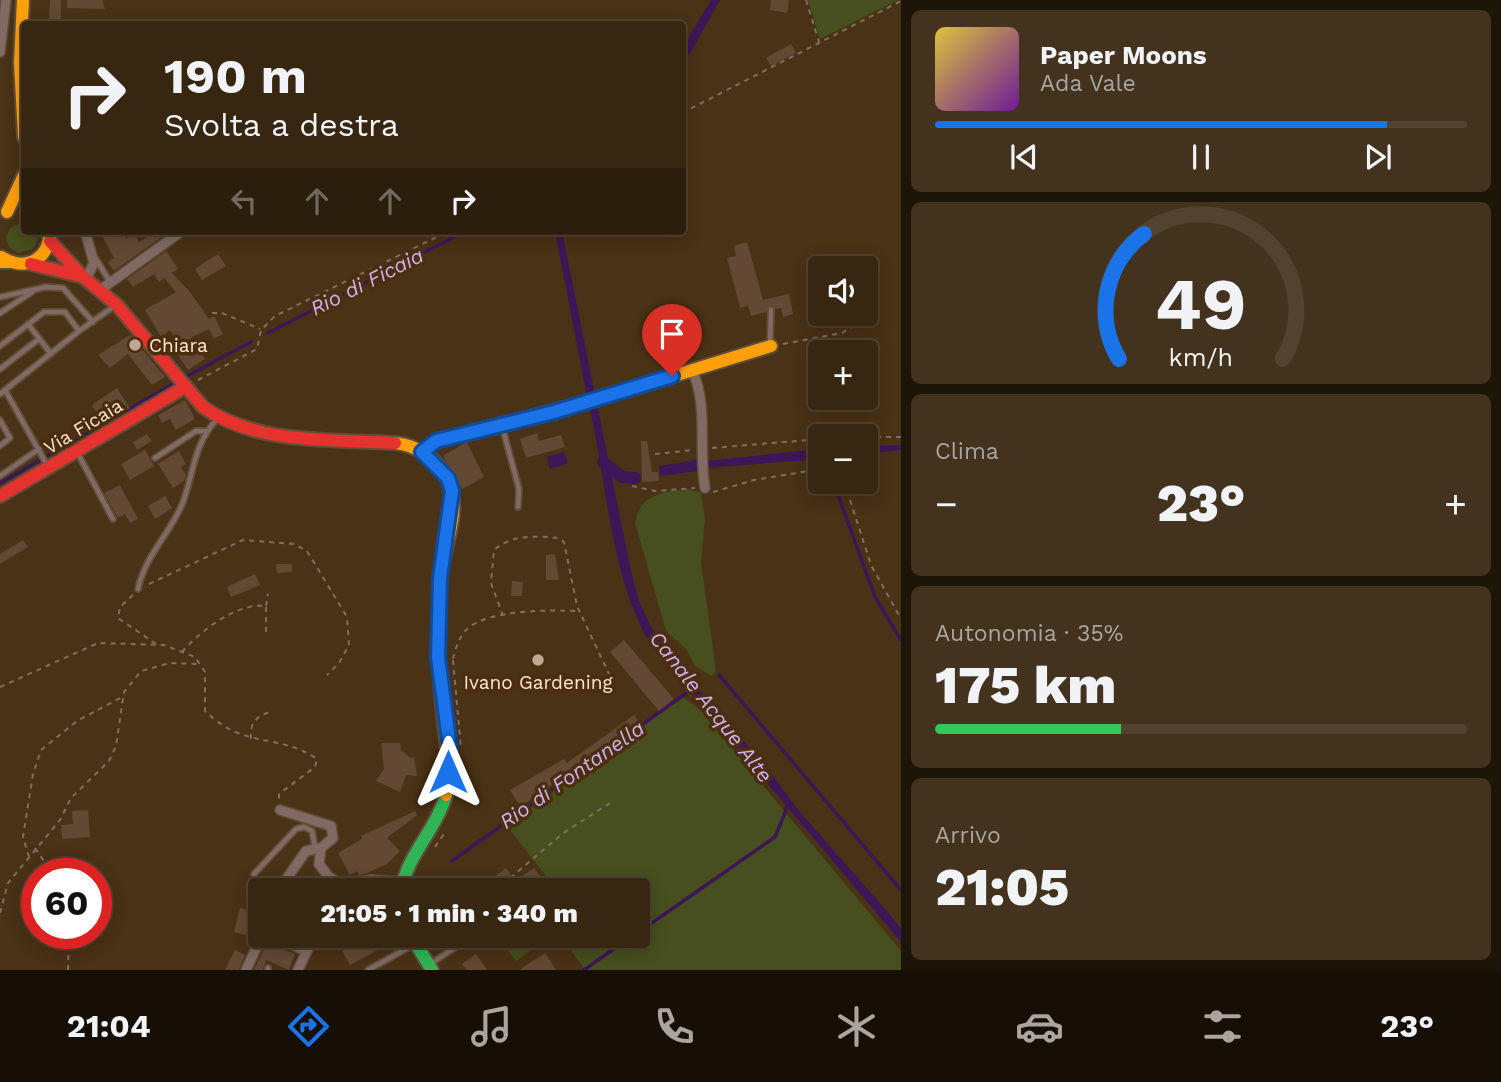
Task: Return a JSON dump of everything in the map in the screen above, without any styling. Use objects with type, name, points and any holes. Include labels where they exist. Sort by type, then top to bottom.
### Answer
[{"type":"main road","points":[[23,0],[23,21]]},
{"type":"main road","points":[[4,215],[21,181]]},
{"type":"main road","points":[[4,215],[21,210]]},
{"type":"main road","points":[[50,236],[84,277]]},
{"type":"main road","points":[[3,260],[22,266],[32,264],[43,257],[50,236]]},
{"type":"main road","points":[[32,264],[84,277],[105,286],[117,305],[186,387],[218,418],[245,430],[267,434],[382,441],[422,452],[448,478],[452,491],[440,578],[438,657],[450,748],[446,797],[406,878]]},
{"type":"main road","points":[[422,452],[436,441],[591,401],[770,346]]},
{"type":"main road","name":"Via Ficaia","points":[[0,496],[186,387]]},
{"type":"main road","points":[[418,948],[430,967]]},
{"type":"street","points":[[0,52],[6,0]]},
{"type":"street","points":[[84,277],[94,263],[86,235]]},
{"type":"street","points":[[105,286],[176,235]]},
{"type":"street","points":[[692,370],[698,392],[703,449],[701,465],[705,488]]},
{"type":"street","points":[[281,810],[331,826],[333,838],[318,847],[306,850],[287,878]]},
{"type":"street","points":[[318,847],[319,864],[330,878]]},
{"type":"street","points":[[246,970],[256,948]]},
{"type":"street","points":[[298,970],[309,948]]},
{"type":"lane","points":[[94,256],[105,286]]},
{"type":"lane","points":[[0,297],[63,288],[93,322]]},
{"type":"lane","points":[[0,313],[36,290]]},
{"type":"lane","points":[[0,394],[79,331],[117,305]]},
{"type":"lane","points":[[770,346],[771,310]]},
{"type":"lane","points":[[0,346],[44,312],[65,312],[79,331]]},
{"type":"lane","points":[[28,324],[51,354]]},
{"type":"lane","points":[[0,369],[39,339]]},
{"type":"lane","points":[[5,390],[49,468]]},
{"type":"lane","points":[[138,589],[154,550],[182,505],[201,436],[218,418]]},
{"type":"lane","points":[[0,420],[10,438],[0,446]]},
{"type":"lane","points":[[502,425],[519,489],[518,507]]},
{"type":"lane","points":[[155,458],[196,431],[206,430]]},
{"type":"lane","points":[[0,476],[38,449]]},
{"type":"lane","points":[[77,452],[113,519]]},
{"type":"lane","points":[[254,874],[296,829],[304,827],[312,831],[318,847]]},
{"type":"lane","points":[[294,948],[306,954]]},
{"type":"lane","points":[[368,970],[401,948]]},
{"type":"lane","points":[[430,967],[456,948]]},
{"type":"path","points":[[806,0],[819,43]]},
{"type":"path","points":[[686,111],[901,1]]},
{"type":"path","points":[[186,387],[257,349],[261,330],[275,316],[441,235]]},
{"type":"path","points":[[212,313],[222,313],[261,330]]},
{"type":"path","points":[[770,346],[842,333],[853,326]]},
{"type":"path","points":[[878,437],[901,437]]},
{"type":"path","points":[[655,454],[808,440]]},
{"type":"path","points":[[632,486],[656,491],[705,488],[716,492],[754,480],[808,471]]},
{"type":"path","points":[[848,494],[870,565],[901,618]]},
{"type":"path","points":[[503,616],[491,583],[494,550],[505,540],[534,536],[559,538],[564,542],[579,611],[609,674]]},
{"type":"path","points":[[156,645],[118,618],[120,607],[138,589],[243,540],[294,544],[307,551],[347,617],[348,645],[339,663],[327,675]]},
{"type":"path","points":[[266,632],[268,594]]},
{"type":"path","points":[[182,652],[198,634],[225,617],[258,605],[266,606]]},
{"type":"path","points":[[453,660],[457,642],[468,628],[522,612],[579,611]]},
{"type":"path","points":[[0,687],[14,678],[39,671],[98,643],[156,645],[195,657],[205,672],[205,711],[221,727],[242,737],[291,747],[317,759],[309,773],[279,794],[281,810]]},
{"type":"path","points":[[29,858],[23,837],[33,774],[41,750],[77,720],[123,696],[141,671],[170,663],[199,664]]},
{"type":"path","points":[[29,858],[34,847],[60,820],[71,798],[109,761],[116,746],[123,696]]},
{"type":"path","points":[[251,739],[250,726],[255,718],[272,710]]},
{"type":"path","points":[[510,878],[562,834],[610,803]]},
{"type":"path","points":[[34,847],[42,858]]},
{"type":"path","points":[[0,913],[8,883],[21,868]]},
{"type":"path","points":[[68,970],[69,949]]},
{"type":"green space","points":[[808,0],[898,0],[820,39]]},
{"type":"green space","points":[[21,223],[21,235],[37,235],[33,249],[18,253],[9,247],[6,237],[11,227]]},
{"type":"green space","points":[[688,489],[701,493],[705,520],[701,562],[716,671],[712,676],[695,666],[686,649],[666,631],[635,523],[647,500],[661,493]]},
{"type":"green space","points":[[681,695],[700,710],[901,951],[901,970],[585,970],[569,948],[650,948],[650,878],[547,878],[506,825],[606,754]]},
{"type":"green space","points":[[506,948],[534,948],[516,961]]},
{"type":"water","points":[[711,0],[720,0],[686,61],[686,42]]},
{"type":"water","points":[[556,235],[563,235],[595,395],[587,397]]},
{"type":"water","name":"Canale Acque Alte","points":[[597,404],[631,571],[639,601],[651,627],[675,662],[767,768],[799,811],[892,917],[901,929],[901,942],[651,645],[626,589],[611,528],[589,406]]},
{"type":"water","points":[[901,445],[901,450],[878,453],[878,446]]},
{"type":"water","points":[[808,450],[808,460],[706,468],[705,461]]},
{"type":"water","points":[[564,452],[568,463],[550,469],[547,457]]},
{"type":"water","points":[[697,460],[697,471],[660,476],[659,466]]},
{"type":"building","points":[[50,0],[61,0],[61,19],[49,19]]},
{"type":"building","points":[[67,0],[102,0],[105,9],[67,8]]},
{"type":"building","points":[[771,0],[789,0],[787,13],[770,10]]},
{"type":"building","points":[[791,44],[796,53],[771,66],[766,58]]},
{"type":"building","points":[[124,235],[126,239],[135,235],[139,242],[151,235],[164,235],[114,271],[108,262],[114,258],[103,237]]},
{"type":"building","points":[[747,242],[763,300],[789,294],[793,314],[783,317],[781,308],[776,309],[770,305],[766,312],[751,316],[748,306],[740,308],[727,258],[736,256],[734,246]]},
{"type":"building","points":[[166,251],[178,269],[172,273],[190,292],[209,319],[214,316],[223,334],[214,339],[209,329],[192,337],[205,359],[188,370],[176,352],[182,348],[170,330],[161,337],[145,310],[176,292],[164,278],[159,282],[154,274],[133,287],[127,279]]},
{"type":"building","points":[[218,254],[226,266],[202,280],[195,269]]},
{"type":"building","points":[[130,335],[165,377],[152,385],[128,354],[110,368],[98,355]]},
{"type":"building","points":[[117,388],[130,408],[103,423],[92,405]]},
{"type":"building","points":[[185,400],[195,419],[176,430],[170,419],[162,423],[158,415]]},
{"type":"building","points":[[537,433],[539,441],[561,435],[565,447],[526,458],[520,439]]},
{"type":"building","points":[[147,434],[152,441],[137,450],[133,442]]},
{"type":"building","points":[[641,441],[647,441],[652,472],[658,472],[659,481],[642,482]]},
{"type":"building","points":[[467,442],[484,477],[462,489],[443,456]]},
{"type":"building","points":[[145,450],[154,466],[130,480],[121,464]]},
{"type":"building","points":[[179,451],[186,464],[181,467],[186,475],[184,481],[173,488],[158,464]]},
{"type":"building","points":[[120,485],[138,519],[130,523],[125,514],[118,518],[104,493]]},
{"type":"building","points":[[165,496],[172,508],[155,519],[148,506]]},
{"type":"building","points":[[23,540],[28,547],[0,564],[0,554]]},
{"type":"building","points":[[555,554],[559,580],[546,580],[546,555]]},
{"type":"building","points":[[276,564],[292,564],[292,572],[277,573]]},
{"type":"building","points":[[255,574],[260,585],[231,597],[227,587]]},
{"type":"building","points":[[512,581],[523,582],[522,596],[511,596]]},
{"type":"building","points":[[624,640],[674,699],[659,711],[610,652]]},
{"type":"building","points":[[634,715],[640,723],[520,807],[510,790],[564,759],[567,763]]},
{"type":"building","points":[[381,743],[400,743],[401,750],[411,758],[414,757],[417,776],[406,775],[400,792],[376,781],[384,769]]},
{"type":"building","points":[[88,810],[90,837],[62,839],[61,825],[73,824],[72,811]]},
{"type":"building","points":[[415,811],[417,815],[387,838],[400,851],[387,864],[367,873],[359,875],[357,871],[350,875],[338,853],[362,839],[361,836]]},
{"type":"building","points":[[506,868],[513,878],[493,878]]},
{"type":"building","points":[[534,868],[541,878],[519,878]]},
{"type":"building","points":[[240,908],[248,910],[248,936],[234,932]]},
{"type":"building","points":[[265,948],[280,948],[295,954],[289,970],[266,960],[263,970],[254,970]]},
{"type":"building","points":[[348,948],[382,948],[350,965],[342,951]]},
{"type":"building","points":[[235,950],[245,955],[239,970],[225,970]]},
{"type":"building","points":[[545,953],[556,970],[519,970]]},
{"type":"building","points":[[476,954],[487,970],[467,970],[462,964]]},
{"type":"waterway","name":"Rio di Ficaia","points":[[268,333],[458,235]]},
{"type":"waterway","name":"Rio di Ficaia","points":[[187,376],[251,342]]},
{"type":"waterway","name":"Rio di Ficaia","points":[[0,483],[173,384]]},
{"type":"waterway","points":[[603,462],[622,477],[635,478]]},
{"type":"waterway","points":[[838,494],[875,597],[901,640]]},
{"type":"waterway","points":[[719,675],[901,890]]},
{"type":"waterway","name":"Rio di Fontanella","points":[[452,861],[692,689]]},
{"type":"waterway","points":[[650,924],[775,837],[788,805]]},
{"type":"waterway","points":[[584,970],[615,948]]},
{"type":"traffic: fast","points":[[404,878],[436,820],[446,795]]},
{"type":"traffic: fast","points":[[418,948],[432,970]]},
{"type":"traffic: slow","points":[[22,21],[23,0]]},
{"type":"traffic: slow","points":[[21,42],[21,82]]},
{"type":"traffic: slow","points":[[7,212],[21,182]]},
{"type":"traffic: slow","points":[[1,257],[19,263],[34,260],[41,256],[50,235]]},
{"type":"traffic: slow","points":[[0,262],[8,262]]},
{"type":"traffic: slow","points":[[422,452],[436,441],[595,400],[771,346]]},
{"type":"traffic: slow","points":[[395,443],[419,450],[434,461],[445,474],[452,494],[452,519],[441,570],[439,610],[440,680],[447,757],[446,795]]},
{"type":"traffic: jam","points":[[50,241],[82,276],[117,305],[203,407],[224,419],[271,434],[320,440],[395,443]]},
{"type":"traffic: jam","points":[[31,264],[80,276]]},
{"type":"traffic: jam","points":[[0,496],[185,387]]},
{"type":"place","name":"Chiara","points":[[135,345]]},
{"type":"place","name":"Ivano Gardening","points":[[538,660]]},
{"type":"route","points":[[448,772],[450,748],[438,657],[440,578],[452,511],[452,491],[448,478],[435,462],[422,452],[436,441],[554,412],[672,376]]}]
